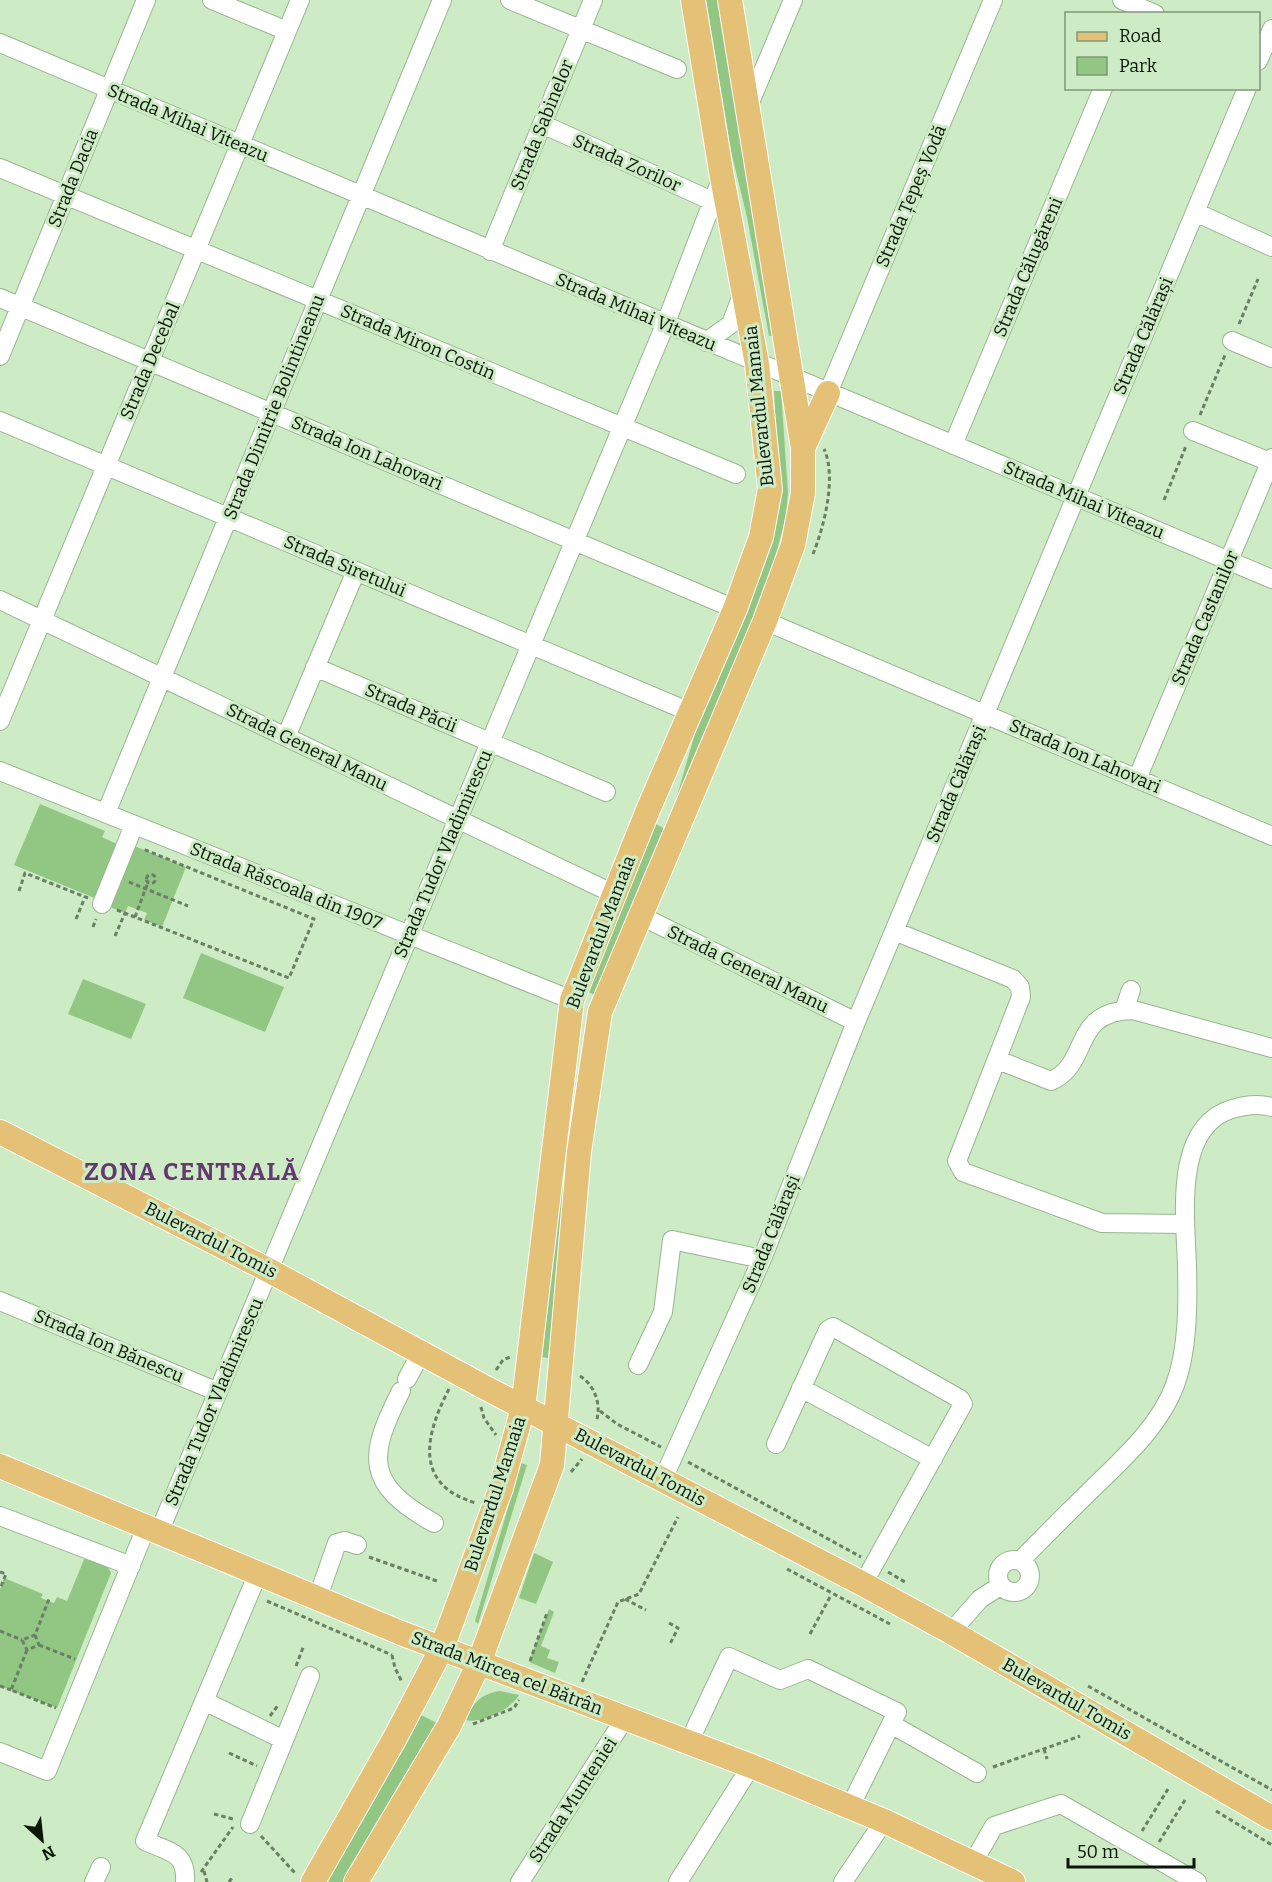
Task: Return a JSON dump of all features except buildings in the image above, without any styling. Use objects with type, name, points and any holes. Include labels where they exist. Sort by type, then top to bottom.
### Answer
[{"type":"main road","name":"Bulevardul Mamaia","points":[[306,1879],[401,1727],[442,1648],[501,1488],[523,1408],[572,1000],[692,706],[735,609],[761,537],[770,489],[757,364],[722,177],[693,0]]},
{"type":"main road","name":"Bulevardul Mamaia","points":[[356,1882],[449,1726],[479,1663],[552,1465],[579,1152],[600,1012],[765,621],[793,545],[803,493],[803,448],[730,0]]},
{"type":"main road","points":[[803,448],[828,393]]},
{"type":"main road","points":[[678,826],[667,820],[666,812],[690,734],[692,706]]},
{"type":"main road","points":[[572,1000],[600,1012]]},
{"type":"main road","name":"Bulevardul Tomis","points":[[0,1132],[270,1271],[523,1408],[557,1423],[863,1584],[951,1632],[1272,1818]]},
{"type":"main road","name":"Strada Mircea cel Bătrân","points":[[0,1466],[479,1663],[751,1766],[884,1821],[974,1862],[1008,1881]]},
{"type":"street","name":"Strada Dacia","points":[[0,356],[146,0]]},
{"type":"street","points":[[212,0],[287,31]]},
{"type":"street","name":"Strada Decebal","points":[[0,721],[300,0]]},
{"type":"street","name":"Strada Dimitrie Bolintineanu","points":[[106,813],[442,0]]},
{"type":"street","points":[[510,0],[677,69]]},
{"type":"street","name":"Strada Sabinelor","points":[[490,251],[593,0]]},
{"type":"street","points":[[748,107],[794,0]]},
{"type":"street","name":"Strada Țepeș Vodă","points":[[828,393],[993,0]]},
{"type":"street","points":[[1134,5],[1150,12]]},
{"type":"street","points":[[1262,59],[1272,29]]},
{"type":"street","name":"Strada Mihai Viteazu","points":[[0,43],[757,364],[1272,579]]},
{"type":"street","name":"Strada Călugăreni","points":[[954,445],[1102,90]]},
{"type":"street","name":"Strada Călărași","points":[[663,1479],[762,1259],[894,931],[1246,90]]},
{"type":"street","name":"Strada Zorilor","points":[[542,124],[712,201]]},
{"type":"street","name":"Strada Miron Costin","points":[[0,168],[736,474]]},
{"type":"street","name":"Strada Tudor Vladimirescu","points":[[0,1752],[47,1771],[131,1566],[154,1528],[218,1392],[270,1271],[623,427],[722,177]]},
{"type":"street","points":[[1195,212],[1272,247]]},
{"type":"street","points":[[706,342],[731,324],[744,290]]},
{"type":"street","name":"Strada Ion Lahovari","points":[[0,298],[735,609]]},
{"type":"street","points":[[1232,340],[1272,358]]},
{"type":"street","name":"Strada Siretului","points":[[0,421],[531,645],[692,706]]},
{"type":"street","points":[[1193,431],[1271,460]]},
{"type":"street","name":"Strada Castanilor","points":[[1137,778],[1271,460]]},
{"type":"street","points":[[286,737],[356,571]]},
{"type":"street","name":"Strada General Manu","points":[[0,600],[614,894]]},
{"type":"street","name":"Strada Ion Lahovari","points":[[765,621],[1272,836]]},
{"type":"street","name":"Strada Păcii","points":[[315,667],[606,792]]},
{"type":"street","name":"Strada Răscoala din 1907","points":[[0,771],[572,1000]]},
{"type":"street","points":[[102,904],[134,825]]},
{"type":"street","name":"Strada General Manu","points":[[641,916],[856,1023]]},
{"type":"street","points":[[894,931],[1013,979],[1020,987],[1021,996],[998,1060],[957,1161],[963,1172],[1102,1223],[1185,1224]]},
{"type":"street","points":[[1124,1010],[1131,990]]},
{"type":"street","points":[[998,1060],[1051,1081],[1060,1077],[1070,1066],[1085,1034],[1096,1020],[1107,1013],[1124,1010],[1223,1033],[1272,1048]]},
{"type":"street","points":[[1000,1586],[998,1576],[1001,1566],[1010,1561],[1020,1561],[1133,1447],[1172,1392],[1183,1349],[1187,1310],[1185,1224],[1187,1175],[1193,1146],[1204,1127],[1224,1111],[1246,1105],[1272,1107]]},
{"type":"street","points":[[638,1365],[663,1312],[672,1240],[762,1259]]},
{"type":"street","name":"Strada Ion Bănescu","points":[[0,1301],[218,1392]]},
{"type":"street","points":[[776,1444],[828,1330],[833,1327],[960,1399],[963,1404],[863,1584]]},
{"type":"street","points":[[421,1353],[379,1437],[376,1452],[377,1466],[396,1495],[434,1523]]},
{"type":"street","points":[[801,1388],[933,1459]]},
{"type":"street","points":[[0,1516],[131,1566]]},
{"type":"street","points":[[318,1597],[336,1543],[345,1541],[357,1545]]},
{"type":"street","points":[[1000,1586],[1012,1592],[1026,1587],[1030,1573],[1020,1561]]},
{"type":"street","points":[[185,1880],[181,1857],[145,1841],[258,1571]]},
{"type":"street","points":[[951,1632],[980,1599],[1000,1586]]},
{"type":"street","points":[[689,1742],[729,1657],[780,1680],[808,1669],[897,1712],[850,1807]]},
{"type":"street","points":[[244,1822],[271,1773],[310,1676]]},
{"type":"street","points":[[204,1701],[284,1740]]},
{"type":"street","name":"Strada Munteniei","points":[[520,1882],[625,1718]]},
{"type":"street","points":[[891,1724],[977,1773]]},
{"type":"street","points":[[678,1882],[751,1766]]},
{"type":"street","points":[[974,1862],[994,1826],[1061,1804],[1197,1882]]},
{"type":"street","points":[[843,1882],[884,1821]]},
{"type":"path","points":[[1164,500],[1258,279]]},
{"type":"path","points":[[19,891],[25,873],[289,978],[300,947],[314,919],[127,843]]},
{"type":"path","points":[[135,917],[148,882]]},
{"type":"path","points":[[146,889],[188,906]]},
{"type":"path","points":[[76,920],[85,897]]},
{"type":"path","points":[[115,936],[125,913]]},
{"type":"path","points":[[494,1372],[503,1360],[518,1357]]},
{"type":"path","points":[[583,1378],[595,1396],[600,1412],[597,1420]]},
{"type":"path","points":[[450,1387],[431,1426],[427,1445],[431,1466],[443,1488],[463,1500]]},
{"type":"path","points":[[482,1401],[484,1418],[498,1438]]},
{"type":"path","points":[[565,1474],[574,1470],[583,1460]]},
{"type":"path","points":[[581,1684],[618,1602],[639,1594],[678,1517]]},
{"type":"path","points":[[357,1545],[354,1552],[436,1581]]},
{"type":"path","points":[[786,1569],[892,1625]]},
{"type":"path","points":[[0,1572],[6,1574],[0,1589]]},
{"type":"path","points":[[810,1634],[830,1597]]},
{"type":"path","points":[[39,1645],[35,1635],[49,1599]]},
{"type":"path","points":[[625,1599],[646,1610]]},
{"type":"path","points":[[267,1601],[393,1653],[395,1668],[404,1687]]},
{"type":"path","points":[[529,1662],[547,1613]]},
{"type":"path","points":[[669,1623],[678,1628],[670,1644]]},
{"type":"path","points":[[0,1631],[22,1640],[27,1650]]},
{"type":"path","points":[[22,1640],[35,1635]]},
{"type":"path","points":[[11,1690],[27,1650],[39,1645],[76,1660]]},
{"type":"path","points":[[72,1670],[81,1649]]},
{"type":"path","points":[[0,1686],[57,1708],[61,1699]]},
{"type":"path","points":[[464,1723],[485,1721],[514,1707],[521,1696]]},
{"type":"path","points":[[977,1773],[1080,1736]]},
{"type":"path","points":[[1044,1749],[1047,1759]]},
{"type":"path","points":[[229,1753],[271,1773]]},
{"type":"path","points":[[1134,1846],[1168,1789]]},
{"type":"path","points":[[1150,1855],[1185,1800]]},
{"type":"path","points":[[1212,1809],[1272,1845]]},
{"type":"path","points":[[185,1880],[204,1872],[244,1822],[306,1879]]},
{"type":"path","points":[[204,1872],[207,1882]]},
{"type":"green space","points":[[706,0],[719,0],[775,336],[769,336],[747,217],[731,151]]},
{"type":"green space","points":[[774,391],[781,391],[788,493],[786,516],[769,582],[671,817],[777,447]]},
{"type":"green space","points":[[40,804],[105,831],[102,837],[119,845],[97,899],[14,865]]},
{"type":"green space","points":[[654,823],[667,830],[596,996],[583,989]]},
{"type":"green space","points":[[127,843],[186,867],[162,927],[144,920],[147,913],[128,906],[125,913],[102,904]]},
{"type":"green space","points":[[201,953],[284,987],[265,1032],[183,998]]},
{"type":"green space","points":[[83,979],[146,1004],[131,1039],[68,1014]]},
{"type":"green space","points":[[569,1115],[573,1129],[548,1358],[542,1357]]},
{"type":"green space","points":[[521,1463],[527,1465],[478,1624],[475,1621]]},
{"type":"green space","points":[[534,1553],[553,1562],[536,1604],[519,1598]]},
{"type":"green space","points":[[85,1557],[108,1567],[111,1573],[57,1708],[0,1686],[0,1589],[4,1578],[43,1594],[41,1598],[54,1603],[57,1597],[67,1601]]},
{"type":"green space","points":[[549,1609],[554,1612],[541,1646],[550,1650],[547,1658],[559,1662],[555,1673],[529,1662]]},
{"type":"green space","points":[[500,1691],[519,1695],[510,1705],[488,1718],[466,1720],[479,1700],[488,1694]]},
{"type":"green space","points":[[421,1715],[437,1723],[433,1732],[344,1882],[325,1882]]},
{"type":"district","name":"ZONA CENTRALĂ","points":[[192,1172]]}]
